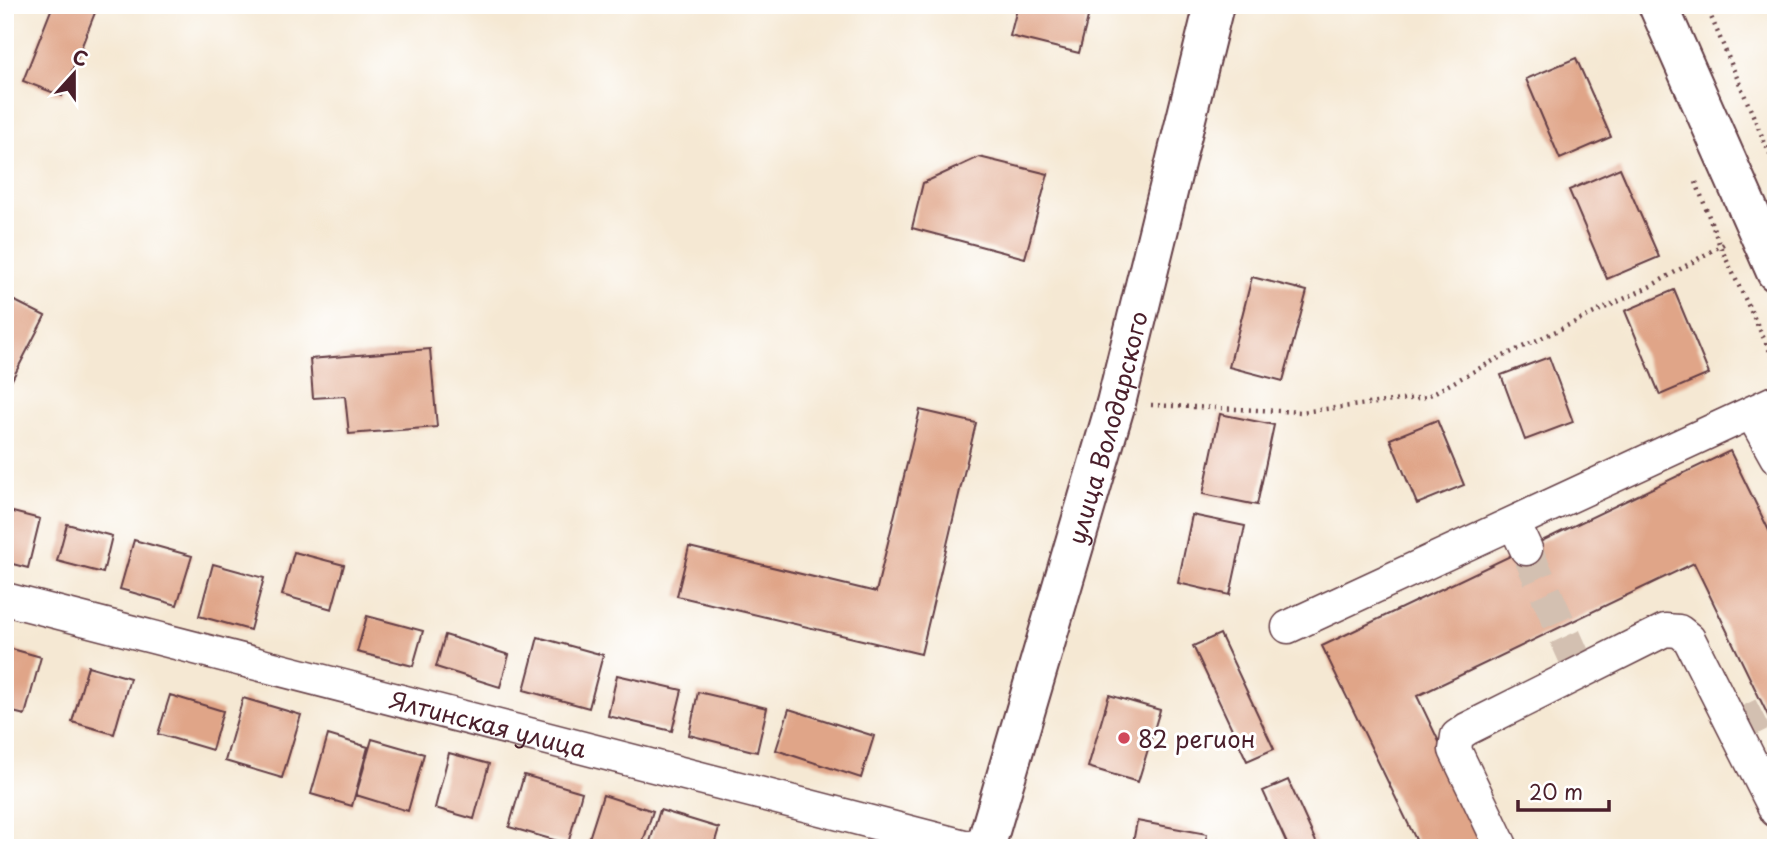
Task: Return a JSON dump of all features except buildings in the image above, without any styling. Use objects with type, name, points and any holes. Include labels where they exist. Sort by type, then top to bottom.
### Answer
[{"type":"main road","name":"улица Володарского","points":[[985,848],[1115,403],[1214,5]]},
{"type":"main road","points":[[1658,5],[1776,272]]},
{"type":"street","points":[[1288,627],[1520,536],[1764,407],[1776,457]]},
{"type":"street","name":"Ялтинская улица","points":[[5,599],[972,848]]},
{"type":"street","points":[[1502,848],[1455,750],[1457,737],[1467,729],[1665,630],[1678,631],[1689,639],[1776,811]]},
{"type":"path","points":[[1706,5],[1776,169]]},
{"type":"path","points":[[1115,403],[1301,412],[1426,397],[1493,361],[1651,286],[1755,229]]},
{"type":"tunnel","points":[[1526,549],[1581,672]]},
{"type":"tunnel","points":[[1734,728],[1776,707]]},
{"type":"place","name":"82 регион","points":[[1124,738]]}]
